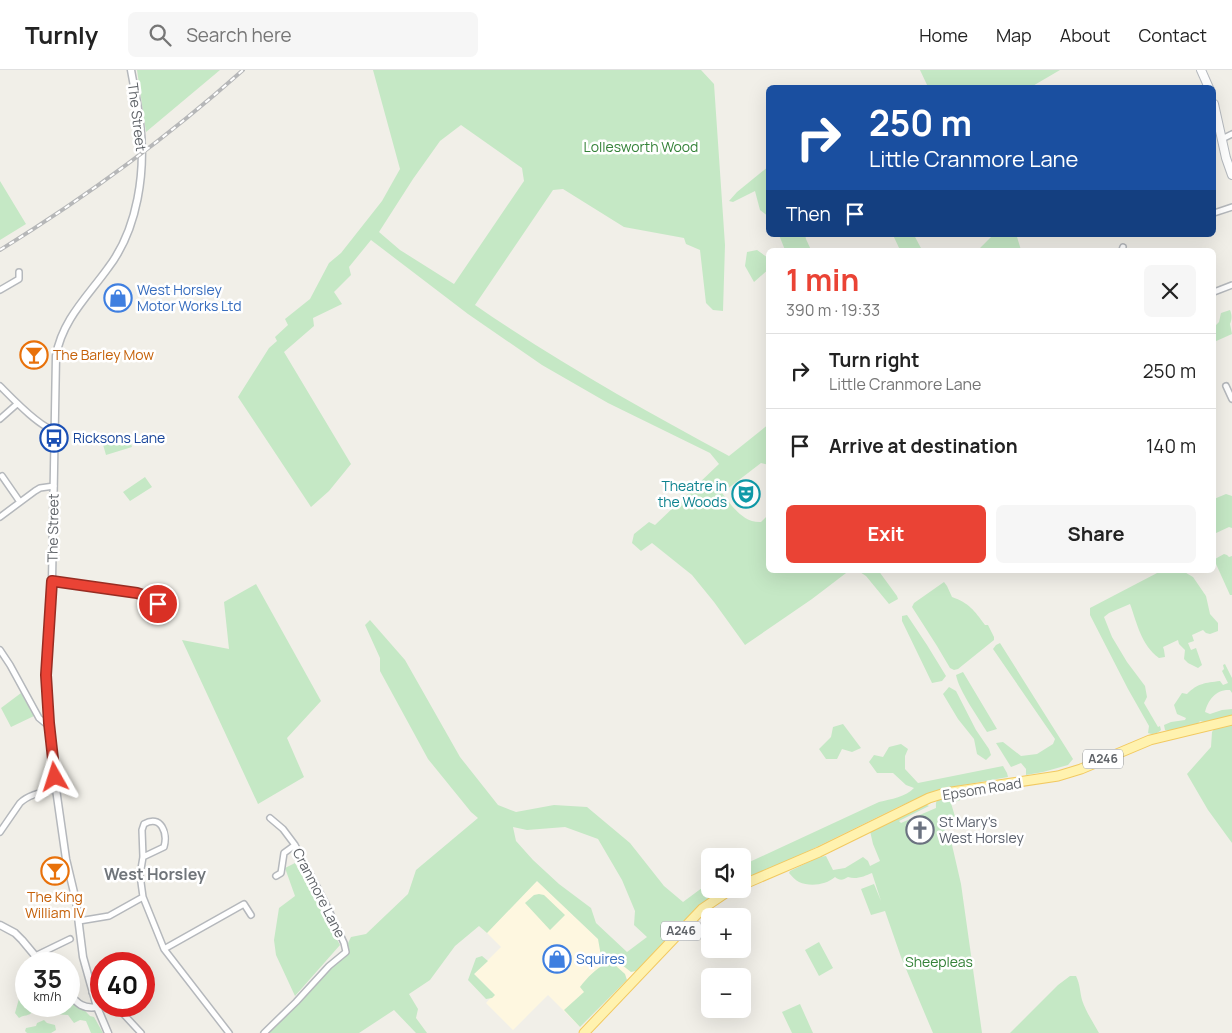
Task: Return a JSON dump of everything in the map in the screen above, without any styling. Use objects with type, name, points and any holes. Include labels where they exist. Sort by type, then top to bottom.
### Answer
[{"type":"main road","points":[[1202,70],[1208,85]]},
{"type":"main road","points":[[1216,118],[1232,176]]},
{"type":"main road","name":"Epsom Road","points":[[751,881],[819,852],[929,798],[952,792],[1058,776],[1081,769],[1150,740],[1232,720]]},
{"type":"main road","name":"A246","points":[[584,1033],[702,909],[719,898]]},
{"type":"street","name":"The Street","points":[[90,984],[83,957],[79,921],[66,859],[56,789],[46,675],[52,581],[56,361],[57,351],[66,325],[119,252],[130,228],[136,207],[142,168],[142,146],[140,121],[130,70]]},
{"type":"street","points":[[1222,139],[1232,134]]},
{"type":"street","points":[[1216,213],[1232,207]]},
{"type":"street","points":[[0,290],[19,279],[19,272]]},
{"type":"street","points":[[1216,291],[1232,285]]},
{"type":"street","points":[[0,386],[17,404],[47,428],[55,430]]},
{"type":"street","points":[[1226,386],[1232,399]]},
{"type":"street","points":[[0,419],[17,404]]},
{"type":"street","points":[[2,476],[20,502]]},
{"type":"street","points":[[0,516],[40,488],[54,486]]},
{"type":"street","points":[[52,581],[137,593],[152,599],[167,614]]},
{"type":"street","points":[[0,650],[40,718],[45,723],[49,723]]},
{"type":"street","points":[[0,832],[23,800],[35,794],[56,789]]},
{"type":"street","name":"Cranmore Lane","points":[[264,1033],[329,966],[346,952],[344,943],[325,902],[295,846],[283,829],[270,818]]},
{"type":"street","points":[[144,857],[164,847],[166,834],[156,821],[144,824],[142,830],[144,857],[140,875],[143,897],[164,949],[229,1033]]},
{"type":"street","points":[[276,876],[281,873],[284,853],[295,846]]},
{"type":"street","points":[[79,921],[109,916],[143,897]]},
{"type":"street","points":[[164,949],[244,904],[251,915]]},
{"type":"street","points":[[0,925],[18,936],[32,952]]},
{"type":"street","points":[[44,952],[70,939]]},
{"type":"street","name":"The Street","points":[[101,1017],[108,1033]]},
{"type":"street","points":[[126,1017],[141,1033]]},
{"type":"shaded area","points":[[537,881],[598,939],[622,957],[636,971],[580,1027],[548,995],[513,1030],[486,1003],[494,994],[474,974],[501,947],[480,926]]},
{"type":"green space","points":[[137,70],[220,70],[146,132]]},
{"type":"green space","name":"Lollesworth Wood","points":[[373,70],[701,70],[714,84],[725,245],[723,311],[713,310],[706,303],[700,250],[686,244],[684,238],[624,227],[563,189],[553,190],[475,305],[537,346],[600,384],[729,456],[766,426],[766,464],[761,463],[722,493],[743,517],[755,522],[761,522],[766,517],[766,573],[846,573],[745,645],[692,575],[652,543],[641,551],[632,543],[634,534],[649,522],[655,525],[719,464],[710,453],[608,403],[542,365],[468,314],[371,240],[349,267],[351,275],[334,292],[342,304],[313,318],[314,326],[284,352],[351,464],[329,491],[311,507],[238,397],[269,348],[277,341],[275,337],[288,325],[285,319],[310,299],[329,263],[341,253],[382,201],[400,169]],"holes":[[[461,125],[522,168],[524,181],[454,284],[400,250],[379,232],[440,141]]]},
{"type":"green space","points":[[920,70],[1060,70],[1034,85],[927,85]]},
{"type":"green space","points":[[766,168],[766,215],[760,210],[755,191],[733,202],[729,201]]},
{"type":"green space","points":[[0,181],[26,224],[0,240]]},
{"type":"green space","points":[[780,237],[806,237],[810,248],[784,248]]},
{"type":"green space","points":[[894,237],[915,237],[921,248],[899,248]]},
{"type":"green space","points":[[991,237],[1017,237],[1020,248],[980,248]]},
{"type":"green space","points":[[757,250],[766,257],[766,272],[754,282],[745,266],[747,252]]},
{"type":"green space","points":[[1230,310],[1232,334],[1216,341],[1216,325],[1219,322],[1221,313]]},
{"type":"green space","points":[[128,434],[132,447],[106,455],[102,441]]},
{"type":"green space","points":[[145,477],[152,487],[130,501],[123,492]]},
{"type":"green space","points":[[1226,494],[1232,496],[1232,528],[1229,527],[1216,533],[1216,498]]},
{"type":"green space","points":[[1224,554],[1229,557],[1232,556],[1232,595],[1230,595],[1216,564],[1216,558]]},
{"type":"green space","points":[[862,573],[880,573],[898,599],[889,604]]},
{"type":"green space","points":[[1157,573],[1186,573],[1193,577],[1206,596],[1210,614],[1218,623],[1218,631],[1210,634],[1203,630],[1192,635],[1194,641],[1188,643],[1191,650],[1196,648],[1202,665],[1198,668],[1184,659],[1185,650],[1178,640],[1163,647],[1165,657],[1159,658],[1153,653],[1140,633],[1130,604],[1104,617],[1112,637],[1127,662],[1145,686],[1147,697],[1144,703],[1161,730],[1156,733],[1148,733],[1149,726],[1090,615],[1090,608]]},
{"type":"green space","points":[[944,582],[952,597],[971,608],[985,625],[988,625],[994,637],[994,640],[958,669],[954,670],[950,668],[912,607],[914,603]]},
{"type":"green space","points":[[256,584],[321,701],[287,738],[304,777],[258,804],[182,640],[229,649],[224,602]]},
{"type":"green space","points":[[907,615],[946,676],[942,681],[932,683],[902,621],[902,616]]},
{"type":"green space","points":[[370,620],[405,660],[460,757],[498,805],[516,812],[554,805],[587,807],[630,843],[664,886],[683,902],[701,889],[701,898],[710,898],[699,905],[636,971],[631,972],[617,961],[601,956],[598,939],[537,881],[487,933],[479,926],[455,946],[430,980],[409,994],[418,1009],[416,1018],[427,1033],[416,1033],[394,1010],[359,1033],[264,1033],[341,957],[351,937],[366,934],[408,894],[416,870],[478,818],[428,759],[380,671],[380,658],[365,625]],"holes":[[[513,827],[527,830],[565,827],[598,839],[622,880],[635,911],[634,925],[647,937],[627,952],[596,923],[591,908],[559,884],[533,860],[516,841]]]},
{"type":"green space","points":[[1000,643],[1073,759],[1068,765],[1026,775],[1026,769],[1021,763],[1011,767],[996,743],[1003,742],[1021,756],[1037,754],[1053,744],[1055,739],[993,649]]},
{"type":"green space","points":[[1225,664],[1232,678],[1232,693],[1230,690],[1225,690],[1217,693],[1208,703],[1205,712],[1210,714],[1232,709],[1232,718],[1208,723],[1200,721],[1197,725],[1165,730],[1164,725],[1185,720],[1186,718],[1177,714],[1174,705],[1182,693],[1187,694],[1206,683],[1220,681],[1223,685],[1228,683],[1222,671]]},
{"type":"green space","points":[[963,672],[997,729],[987,732],[969,704],[956,675]]},
{"type":"green space","points":[[949,687],[956,691],[976,730],[989,749],[991,755],[986,760],[977,754],[974,739],[958,719],[943,694]]},
{"type":"green space","points":[[21,693],[34,716],[11,727],[1,708]]},
{"type":"green space","points":[[843,724],[861,748],[852,752],[842,749],[837,759],[826,759],[819,749],[831,737],[833,727]]},
{"type":"green space","points":[[1232,724],[1232,843],[1208,810],[1187,774],[1211,747],[1214,729]]},
{"type":"green space","points":[[901,744],[908,749],[905,756],[905,769],[918,783],[1003,766],[1008,777],[932,792],[786,862],[751,877],[751,861],[879,802],[907,794],[911,791],[914,788],[906,785],[893,773],[877,773],[869,762],[874,755],[883,757],[889,747]]},
{"type":"green space","name":"Sheepleas","points":[[966,793],[982,793],[951,803],[956,820],[944,828],[946,833],[949,832],[961,884],[982,1033],[933,1033],[901,957],[885,911],[871,915],[861,889],[874,884],[881,901],[872,873],[854,878],[848,877],[842,880],[835,877],[827,882],[813,885],[799,882],[789,873],[819,857],[826,856],[833,870],[845,868],[863,857],[870,866],[880,861],[870,831],[925,804],[929,806],[899,821],[901,823],[936,808],[937,801],[940,798]]},
{"type":"green space","points":[[295,863],[340,945],[295,996],[276,955],[274,940],[279,908],[295,896],[285,868]]},
{"type":"green space","points":[[534,895],[544,895],[565,915],[550,930],[525,903]]},
{"type":"green space","points":[[819,942],[833,968],[819,976],[805,950]]},
{"type":"green space","points":[[482,956],[488,961],[474,974],[495,995],[492,998],[486,999],[468,980],[476,958]]},
{"type":"green space","points":[[606,964],[615,965],[625,974],[627,980],[580,1027],[564,1010],[584,992],[580,987],[589,977]]},
{"type":"green space","points":[[1070,976],[1076,976],[1082,1000],[1099,1033],[1010,1033],[1058,985]]},
{"type":"green space","points":[[800,1004],[813,1033],[792,1033],[782,1012]]},
{"type":"green space","points":[[80,1007],[90,1017],[94,1017],[103,1033],[91,1033],[86,1021],[80,1020],[74,1023],[70,1017],[80,1017]]},
{"type":"green space","points":[[44,1020],[55,1025],[56,1030],[51,1033],[27,1033],[25,1031],[26,1028],[36,1026],[37,1023]]},
{"type":"railway","points":[[0,250],[64,209],[126,165],[215,95],[243,70]]},
{"type":"place","name":"West Horsley Motor Works Ltd","points":[[118,298]]},
{"type":"place","name":"The Barley Mow","points":[[34,355]]},
{"type":"place","name":"Ricksons Lane","points":[[54,438]]},
{"type":"place","name":"Theatre in the Woods","points":[[746,494]]},
{"type":"place","name":"St Mary's West Horsley","points":[[920,830]]},
{"type":"place","name":"The King William IV","points":[[55,871]]},
{"type":"place","name":"Squires","points":[[557,959]]},
{"type":"district","name":"West Horsley","points":[[155,874]]},
{"type":"route","points":[[55,777],[46,675],[52,581],[137,593],[152,599],[158,604]]}]
